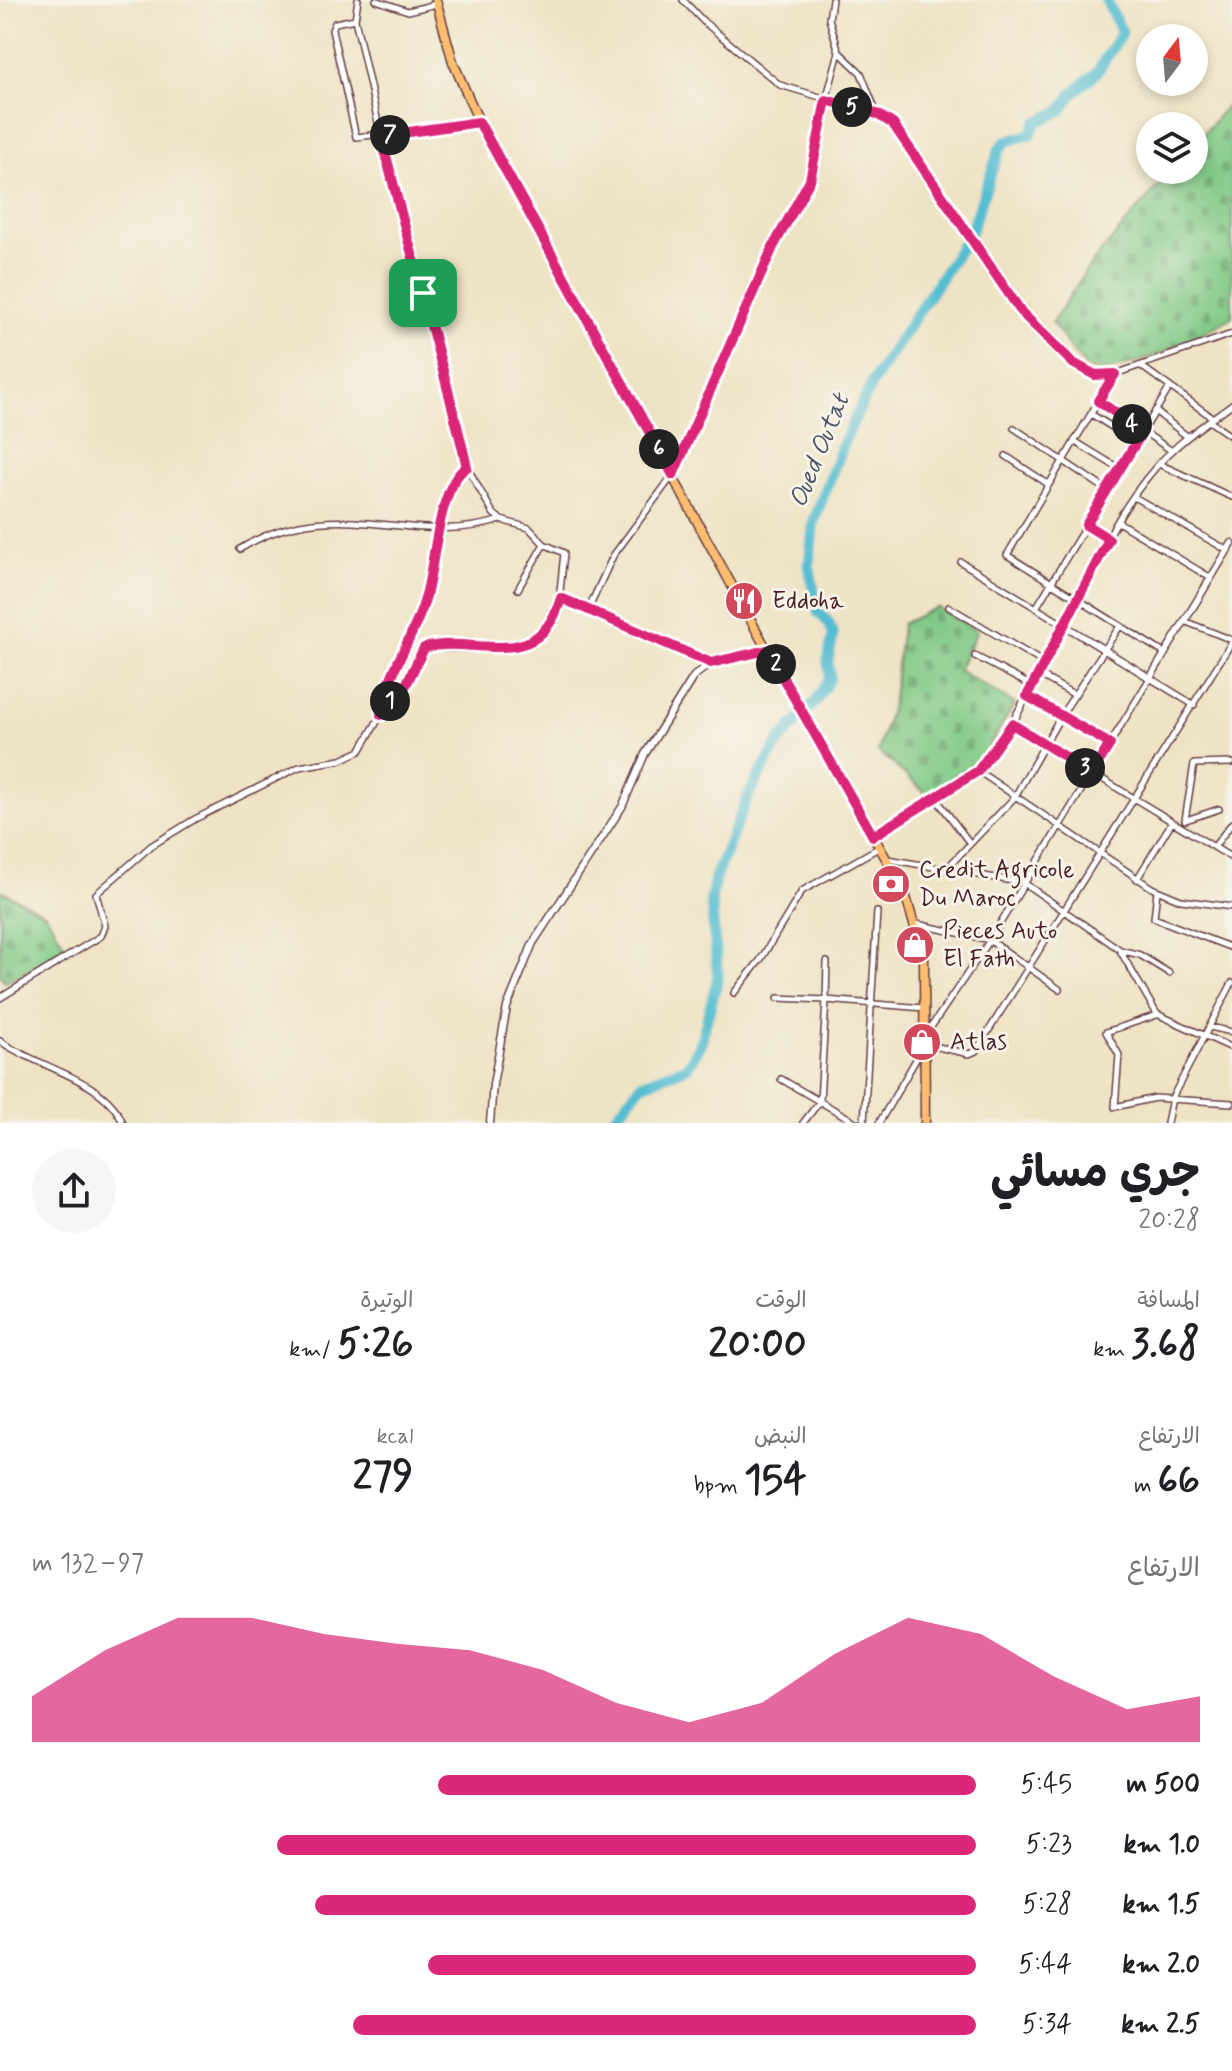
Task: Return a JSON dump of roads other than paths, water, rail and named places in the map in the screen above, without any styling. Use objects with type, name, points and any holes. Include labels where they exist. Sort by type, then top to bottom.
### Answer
[{"type":"main road","points":[[437,2],[453,62],[479,122],[767,650],[904,890],[917,924],[924,959],[925,1123]]},
{"type":"street","points":[[358,0],[355,19],[381,136],[418,281],[439,347],[467,467],[483,499],[501,520]]},
{"type":"street","points":[[376,0],[408,11],[437,2]]},
{"type":"street","points":[[683,0],[704,22],[780,85],[877,114],[893,124],[1022,313],[1073,363],[1095,375],[1115,374],[1232,334]]},
{"type":"street","points":[[832,0],[829,19],[839,52],[861,73],[877,114]]},
{"type":"street","points":[[355,19],[335,23],[332,30],[354,134],[381,136],[479,122]]},
{"type":"street","points":[[589,608],[613,556],[673,475],[773,247],[810,180],[839,52]]},
{"type":"street","points":[[1140,365],[1232,437]]},
{"type":"street","points":[[1115,374],[1007,555],[1164,653]]},
{"type":"street","points":[[1036,608],[1170,387]]},
{"type":"street","points":[[1098,401],[1172,451]]},
{"type":"street","points":[[873,836],[978,771],[1012,724],[1076,599],[1134,497],[1172,451],[1232,404]]},
{"type":"street","points":[[1155,411],[1188,437]]},
{"type":"street","points":[[1091,414],[1136,442]]},
{"type":"street","points":[[1014,428],[1107,490]]},
{"type":"street","points":[[1074,441],[1120,469]]},
{"type":"street","points":[[1006,456],[1048,484]]},
{"type":"street","points":[[1159,464],[1232,497]]},
{"type":"street","points":[[381,715],[387,689],[427,596],[451,482],[467,467]]},
{"type":"street","points":[[879,1123],[925,1040],[1060,828],[1230,547],[1134,497]]},
{"type":"street","points":[[0,998],[101,936],[105,926],[96,894],[158,841],[287,772],[341,760],[360,751],[381,715],[406,685],[424,648],[494,649],[527,642],[553,619],[561,598],[560,577],[565,556],[544,544],[529,528],[501,520],[441,530],[370,520],[314,523],[280,527],[240,549]]},
{"type":"street","points":[[1118,522],[1211,578]]},
{"type":"street","points":[[1086,525],[1109,539]]},
{"type":"street","points":[[518,589],[544,544]]},
{"type":"street","points":[[961,562],[1194,705]]},
{"type":"street","points":[[561,598],[711,663]]},
{"type":"street","points":[[949,607],[1044,663]]},
{"type":"street","points":[[925,1040],[973,1054],[1194,705],[1232,641],[1184,621]]},
{"type":"street","points":[[947,868],[1014,798],[1062,714],[1120,626]]},
{"type":"street","points":[[490,1123],[503,1026],[525,956],[622,807],[657,735],[694,676],[711,663],[767,650]]},
{"type":"street","points":[[975,656],[1032,686]]},
{"type":"street","points":[[1038,674],[1075,695]]},
{"type":"street","points":[[1027,696],[1110,744]]},
{"type":"street","points":[[1012,724],[1232,858]]},
{"type":"street","points":[[1185,820],[1194,764],[1232,763]]},
{"type":"street","points":[[978,771],[1157,891],[1181,900],[1232,907]]},
{"type":"street","points":[[935,797],[969,842]]},
{"type":"street","points":[[1179,826],[1185,820],[1219,809]]},
{"type":"street","points":[[1137,879],[1172,822]]},
{"type":"street","points":[[1214,847],[1232,823]]},
{"type":"street","points":[[734,993],[761,959],[802,891],[880,847]]},
{"type":"street","points":[[887,858],[1024,883],[1119,949],[1140,955],[1169,973]]},
{"type":"street","points":[[1157,891],[1154,918],[1232,948]]},
{"type":"street","points":[[864,1123],[877,912]]},
{"type":"street","points":[[917,924],[990,940],[1059,989]]},
{"type":"street","points":[[1119,949],[1157,1014],[1232,1048]]},
{"type":"street","points":[[803,1123],[820,1101],[827,962]]},
{"type":"street","points":[[1167,1123],[1172,1098],[1232,983]]},
{"type":"street","points":[[778,998],[925,1008]]},
{"type":"street","points":[[1157,1014],[1107,1031],[1119,1055],[1115,1107],[1172,1098],[1232,1103]]},
{"type":"street","points":[[1210,1027],[1232,1032]]},
{"type":"street","points":[[0,1041],[24,1058],[91,1089],[113,1105],[123,1123]]},
{"type":"street","points":[[781,1079],[857,1123]]},
{"type":"waterway","name":"Oued Outat","points":[[610,1123],[642,1084],[687,1067],[700,1046],[718,977],[711,900],[715,878],[749,794],[778,743],[815,702],[830,678],[828,661],[833,635],[829,623],[818,612],[809,565],[814,521],[842,446],[873,381],[970,233],[1000,148],[1007,141],[1031,134],[1036,123],[1062,110],[1072,94],[1097,72],[1122,32],[1106,0]]},
{"type":"place","name":"Eddoha","points":[[744,601]]},
{"type":"place","name":"Credit Agricole Du Maroc","points":[[891,884]]},
{"type":"place","name":"Pieces Auto El Fath","points":[[915,945]]},
{"type":"place","name":"Atlas","points":[[922,1042]]}]
